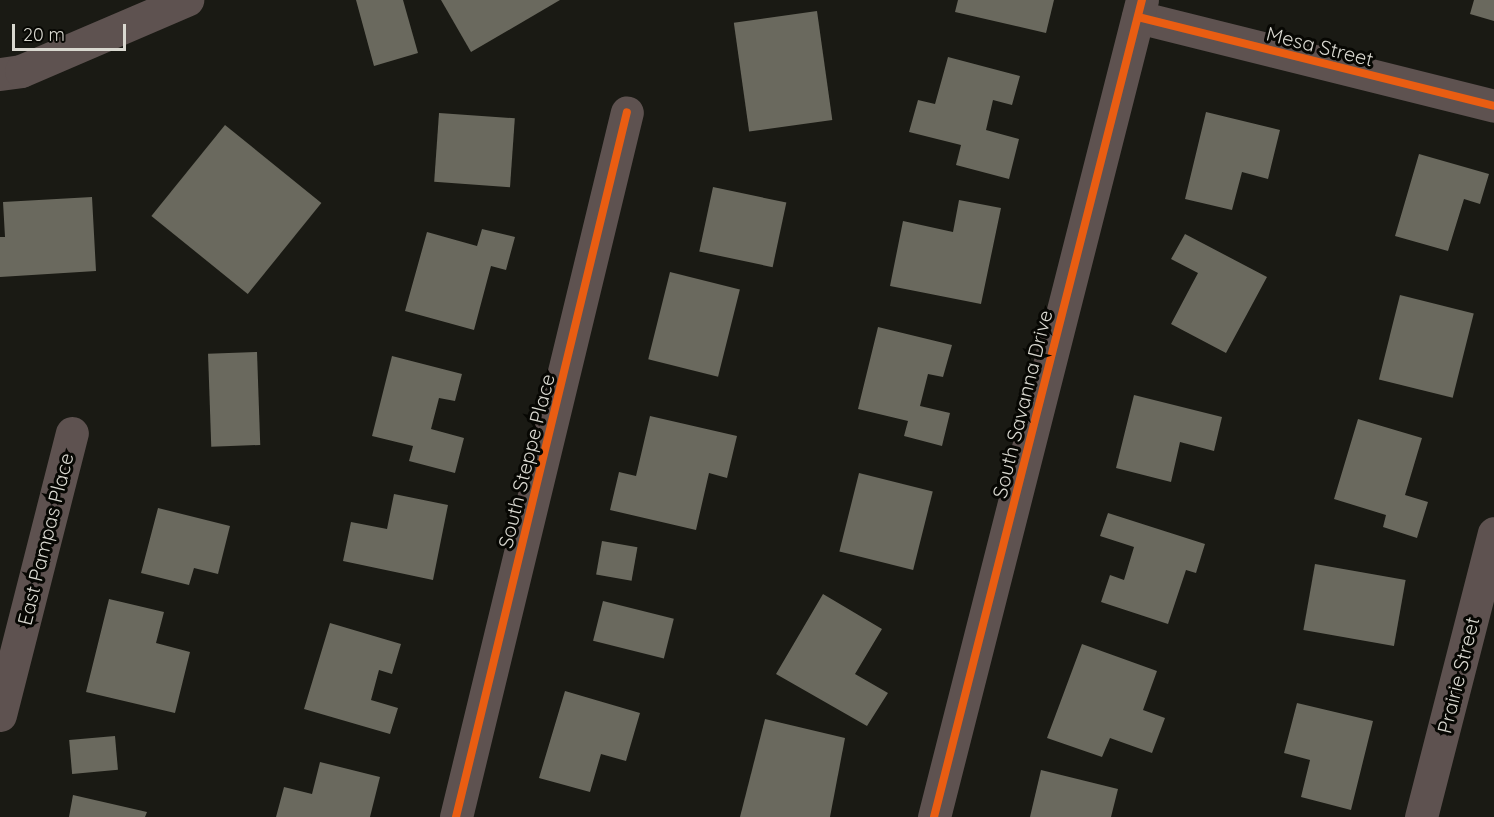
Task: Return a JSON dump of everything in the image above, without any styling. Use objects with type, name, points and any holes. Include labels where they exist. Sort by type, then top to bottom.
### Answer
[{"type":"street","points":[[0,74],[21,71],[187,0]]},
{"type":"street","name":"Mesa Street","points":[[1140,9],[1494,106]]},
{"type":"street","name":"South Savanna Drive","points":[[934,817],[1140,9]]},
{"type":"street","name":"South Steppe Place","points":[[456,817],[627,112]]},
{"type":"street","name":"East Pampas Place","points":[[0,715],[72,433]]},
{"type":"street","name":"Prairie Street","points":[[1421,817],[1494,533]]},
{"type":"building","points":[[356,0],[403,0],[418,53],[374,66]]},
{"type":"building","points":[[441,0],[560,0],[471,52]]},
{"type":"building","points":[[958,0],[1054,0],[1046,33],[955,12]]},
{"type":"building","points":[[1474,0],[1494,0],[1494,21],[1470,14]]},
{"type":"building","points":[[817,11],[832,120],[749,132],[734,23]]},
{"type":"building","points":[[948,57],[1020,76],[1012,105],[993,100],[986,130],[1019,139],[1009,179],[956,165],[961,145],[909,132],[918,100],[935,104]]},
{"type":"building","points":[[1206,112],[1280,130],[1268,179],[1242,172],[1232,210],[1185,199]]},
{"type":"building","points":[[439,113],[515,118],[510,187],[434,182]]},
{"type":"building","points":[[225,125],[321,203],[248,294],[151,216]]},
{"type":"building","points":[[1419,154],[1489,174],[1480,204],[1464,199],[1448,251],[1395,236]]},
{"type":"building","points":[[713,187],[786,203],[773,267],[699,252]]},
{"type":"building","points":[[92,197],[96,271],[0,277],[0,237],[5,237],[3,202]]},
{"type":"building","points":[[959,200],[1001,208],[981,304],[890,286],[903,221],[953,232]]},
{"type":"building","points":[[482,229],[515,237],[506,270],[491,266],[474,330],[405,311],[427,232],[477,246]]},
{"type":"building","points":[[1185,234],[1267,277],[1226,353],[1171,324],[1198,273],[1171,259]]},
{"type":"building","points":[[670,272],[740,289],[718,377],[648,359]]},
{"type":"building","points":[[1400,295],[1474,313],[1453,398],[1379,379]]},
{"type":"building","points":[[878,327],[952,345],[943,377],[928,374],[920,406],[950,413],[942,446],[904,436],[908,421],[858,409]]},
{"type":"building","points":[[257,352],[260,445],[211,447],[208,354]]},
{"type":"building","points":[[392,356],[462,374],[455,401],[439,398],[431,429],[464,438],[455,473],[409,461],[413,446],[372,436]]},
{"type":"building","points":[[1134,395],[1222,417],[1214,451],[1180,442],[1171,482],[1116,468]]},
{"type":"building","points":[[650,416],[737,436],[727,478],[709,473],[696,530],[610,510],[619,472],[636,476]]},
{"type":"building","points":[[1358,419],[1422,438],[1405,495],[1428,502],[1417,538],[1383,527],[1386,515],[1334,499]]},
{"type":"building","points":[[859,473],[933,491],[913,570],[839,552]]},
{"type":"building","points":[[394,494],[448,505],[433,580],[343,561],[351,522],[387,529]]},
{"type":"building","points":[[158,508],[230,526],[218,574],[194,568],[189,585],[141,573]]},
{"type":"building","points":[[1108,513],[1205,544],[1196,573],[1186,570],[1168,624],[1101,602],[1110,575],[1124,580],[1134,547],[1100,536]]},
{"type":"building","points":[[602,541],[637,547],[632,581],[596,574]]},
{"type":"building","points":[[1315,564],[1406,580],[1394,646],[1303,630]]},
{"type":"building","points":[[823,594],[882,629],[855,674],[888,693],[867,726],[776,674]]},
{"type":"building","points":[[109,599],[164,612],[156,643],[190,652],[175,713],[86,692]]},
{"type":"building","points":[[603,601],[674,619],[664,658],[593,641]]},
{"type":"building","points":[[330,623],[401,644],[392,674],[379,670],[371,700],[398,708],[390,734],[304,709]]},
{"type":"building","points":[[1082,644],[1157,671],[1143,710],[1165,718],[1152,753],[1110,738],[1102,757],[1047,738]]},
{"type":"building","points":[[565,691],[640,713],[626,761],[601,754],[590,792],[539,778]]},
{"type":"building","points":[[1297,703],[1373,721],[1351,810],[1301,797],[1310,760],[1284,753]]},
{"type":"building","points":[[765,719],[845,738],[830,817],[740,817]]},
{"type":"building","points":[[115,736],[118,770],[72,774],[69,740]]},
{"type":"building","points":[[320,762],[380,777],[370,817],[276,817],[284,787],[312,794]]},
{"type":"building","points":[[1041,770],[1118,789],[1111,817],[1030,817]]},
{"type":"building","points":[[73,795],[147,812],[145,817],[69,817]]},
{"type":"cycle path","points":[[934,817],[1142,0]]},
{"type":"cycle path","points":[[1138,17],[1494,106]]},
{"type":"cycle path","points":[[456,817],[627,112]]}]
